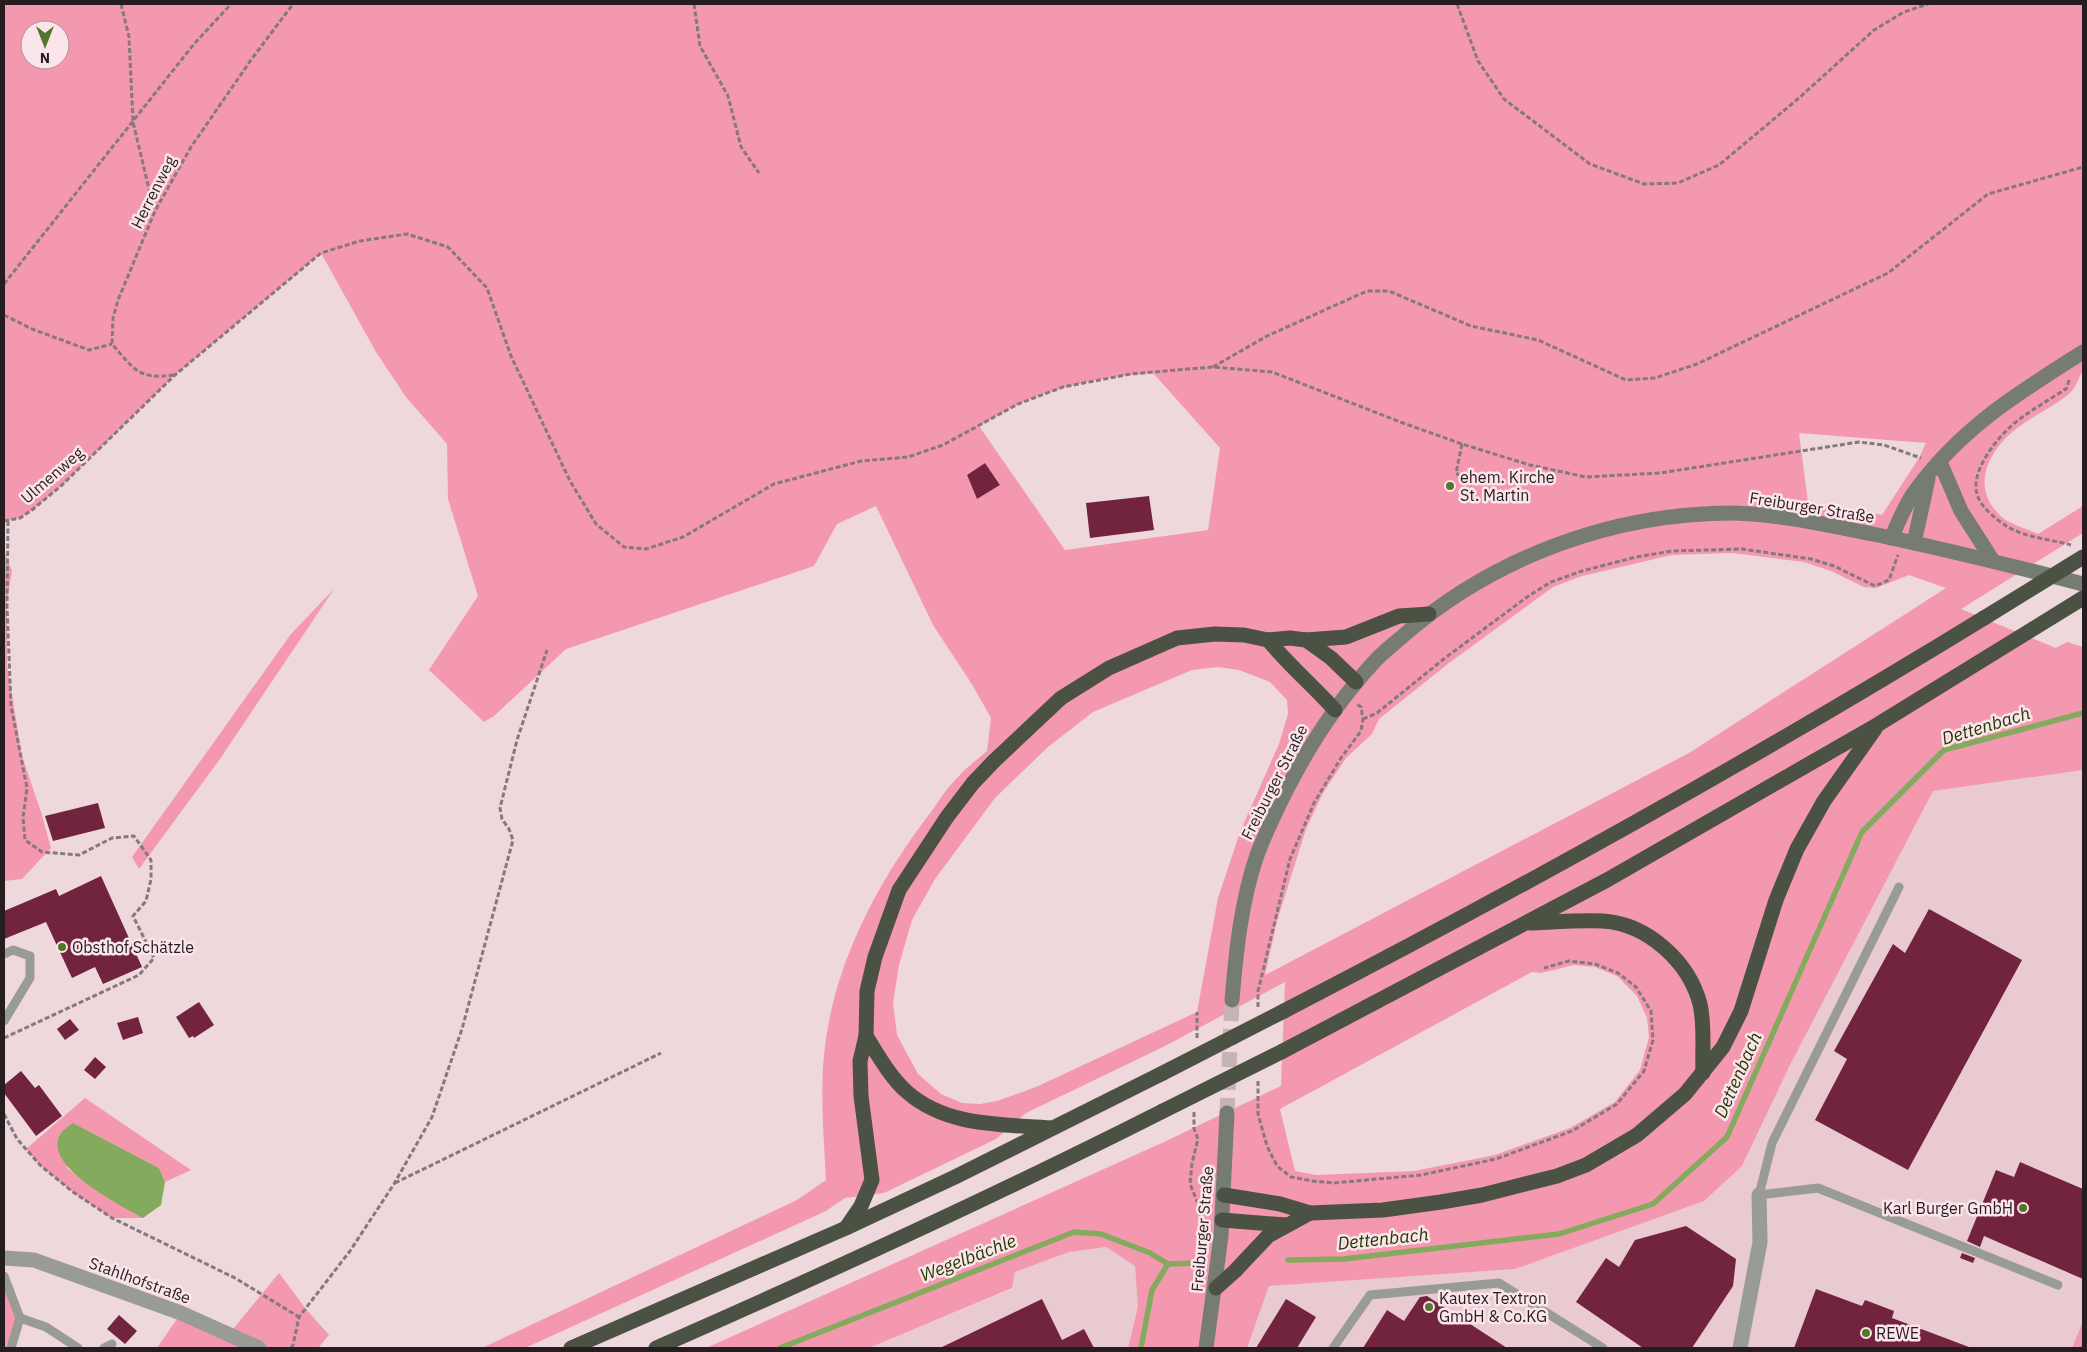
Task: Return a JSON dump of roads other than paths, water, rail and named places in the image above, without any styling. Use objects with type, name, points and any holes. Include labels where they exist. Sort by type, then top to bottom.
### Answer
[{"type":"highway","points":[[571,1348],[846,1228],[955,1177],[1284,1011],[1545,873],[1731,769],[1860,694],[1984,618],[2079,552]]},
{"type":"highway","points":[[656,1348],[806,1282],[1041,1172],[1283,1051],[1615,875],[1877,725],[2083,598]]},
{"type":"highway","points":[[846,1228],[861,1206],[872,1180],[861,1096],[860,1061],[866,1036],[867,991],[875,957],[899,890],[947,817],[973,783],[1061,698],[1109,668],[1177,638],[1215,634],[1244,635],[1268,640],[1346,637],[1399,616],[1429,614]]},
{"type":"highway","points":[[1268,640],[1284,659],[1335,710]]},
{"type":"highway","points":[[1306,640],[1331,658],[1352,688]]},
{"type":"highway","points":[[1224,1195],[1280,1204],[1310,1213],[1383,1210],[1441,1202],[1491,1193],[1557,1176],[1586,1165],[1637,1135],[1670,1108],[1703,1073],[1723,1047],[1741,1011],[1776,900],[1798,849],[1824,801],[1877,725]]},
{"type":"highway","points":[[1526,923],[1604,921],[1642,933],[1659,943],[1686,972],[1696,992],[1702,1023],[1703,1073]]},
{"type":"highway","points":[[866,1036],[900,1085],[907,1092],[928,1107],[946,1116],[971,1122],[1052,1128]]},
{"type":"highway","points":[[1216,1288],[1268,1236],[1310,1213]]},
{"type":"highway","points":[[1222,1220],[1286,1225]]},
{"type":"main road","points":[[1902,541],[1913,494],[1959,440],[2015,396],[2079,355]]},
{"type":"main road","points":[[1940,462],[1961,511],[1993,561]]},
{"type":"main road","points":[[1902,541],[1929,475]]},
{"type":"main road","name":"Freiburger Straße","points":[[1232,1000],[1241,918],[1257,856],[1272,819],[1297,769],[1325,722],[1376,660],[1429,614],[1528,555],[1559,543],[1601,531],[1652,521],[1697,515],[1761,514],[1814,522],[1902,541],[1993,561],[2083,584]]},
{"type":"main road","name":"Freiburger Straße","points":[[1206,1348],[1216,1288],[1224,1195],[1227,1113]]},
{"type":"street","points":[[1740,1348],[1760,1242],[1758,1195]]},
{"type":"street","name":"Stahlhofstraße","points":[[4,1258],[34,1260],[181,1313],[260,1348]]},
{"type":"lane","points":[[1899,886],[1772,1143],[1758,1195],[1818,1188],[2058,1285]]},
{"type":"lane","points":[[4,954],[13,950],[30,956],[30,978],[4,1021]]},
{"type":"lane","points":[[4,1276],[20,1318],[11,1348]]},
{"type":"lane","points":[[1333,1348],[1370,1295],[1499,1283],[1603,1348]]},
{"type":"lane","points":[[20,1318],[46,1327],[78,1348]]},
{"type":"waterway","name":"Dettenbach","points":[[1288,1260],[1344,1259],[1559,1234],[1653,1204],[1727,1137],[1862,832],[1944,750],[2083,713]]},
{"type":"waterway","name":"Wegelbächle","points":[[780,1348],[1074,1232],[1101,1234],[1150,1253],[1168,1264]]},
{"type":"waterway","name":"Dettenbach","points":[[1168,1264],[1200,1263]]},
{"type":"waterway","points":[[1141,1348],[1152,1290],[1168,1264]]},
{"type":"tunnel","points":[[1227,1113],[1232,1000]]},
{"type":"place","name":"ehem. Kirche St. Martin","points":[[1450,486]]},
{"type":"place","name":"Obsthof Schätzle","points":[[62,947]]},
{"type":"place","name":"Karl Burger GmbH","points":[[2023,1208]]},
{"type":"place","name":"Kautex Textron GmbH & Co.KG","points":[[1429,1307]]},
{"type":"place","name":"REWE","points":[[1866,1333]]}]
